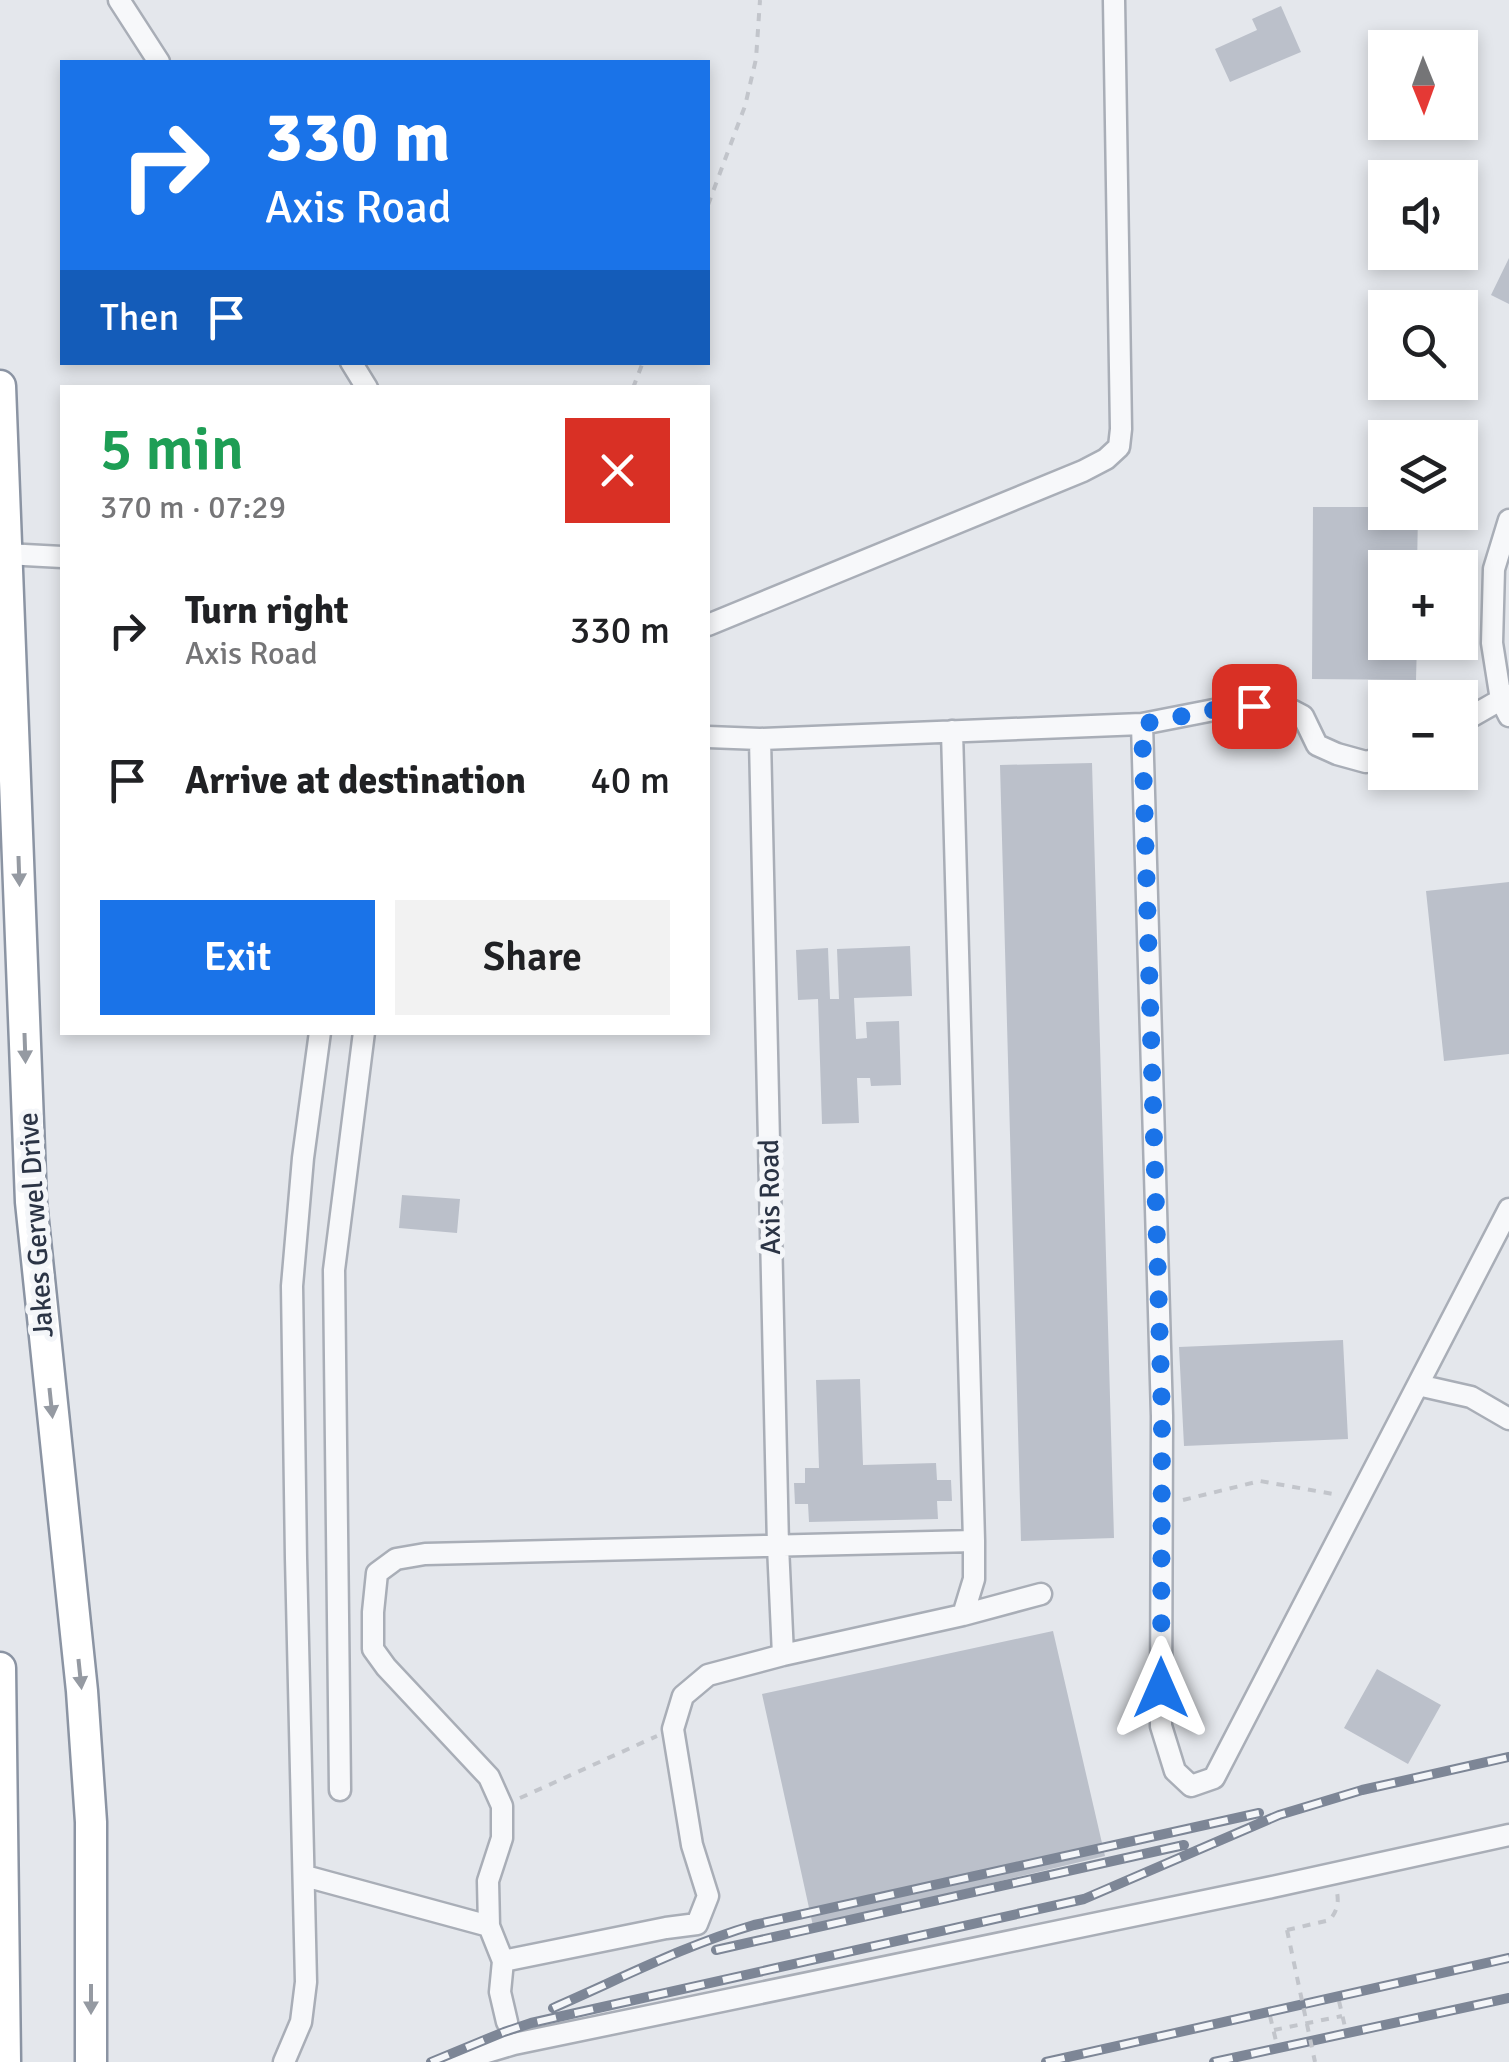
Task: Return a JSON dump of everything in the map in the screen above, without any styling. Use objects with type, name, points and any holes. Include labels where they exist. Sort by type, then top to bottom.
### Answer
[{"type":"highway","name":"Jakes Gerwel Drive","points":[[0,386],[14,558],[31,1202],[91,1822],[91,2062]]},
{"type":"highway","points":[[0,1668],[5,2062]]},
{"type":"street","points":[[120,0],[159,60]]},
{"type":"street","points":[[710,624],[1083,471],[1119,447],[1114,0]]},
{"type":"street","points":[[1478,716],[1506,704],[1492,643],[1494,569],[1509,520]]},
{"type":"street","points":[[14,558],[60,557]]},
{"type":"street","points":[[710,737],[760,739],[1142,724],[1224,708],[1282,705],[1303,716],[1318,745],[1368,761]]},
{"type":"street","points":[[1142,724],[1162,1416],[1161,1726],[1174,1771],[1191,1786],[1214,1778],[1509,1209]]},
{"type":"street","points":[[952,731],[974,1541],[974,1580],[964,1615]]},
{"type":"street","name":"Axis Road","points":[[760,739],[783,1655]]},
{"type":"street","points":[[284,2062],[301,2022],[304,2001],[292,1286],[303,1158],[320,1035]]},
{"type":"street","points":[[340,1790],[334,1270],[364,1035]]},
{"type":"street","points":[[1418,1385],[1471,1397],[1509,1419]]},
{"type":"street","points":[[507,2022],[500,1992],[503,1962],[488,1926],[488,1882],[502,1838],[502,1806],[490,1777],[386,1667],[374,1649],[377,1574],[396,1559],[424,1554],[974,1541]]},
{"type":"street","points":[[503,1962],[698,1924],[708,1896],[692,1845],[673,1729],[683,1696],[708,1675],[1041,1594]]},
{"type":"street","points":[[453,2062],[514,2044],[1509,1834]]},
{"type":"street","points":[[304,1876],[488,1926]]},
{"type":"path","points":[[710,199],[745,106],[756,59],[760,0]]},
{"type":"path","points":[[1162,1504],[1260,1481],[1359,1498]]},
{"type":"path","points":[[502,1806],[673,1729]]},
{"type":"path","points":[[1315,2062],[1286,1930],[1330,1920],[1338,1902],[1333,1874]]},
{"type":"path","points":[[1340,2001],[1345,2027]]},
{"type":"path","points":[[1270,2016],[1276,2042]]},
{"type":"path","points":[[1274,2030],[1342,2016]]},
{"type":"building","points":[[1281,6],[1301,52],[1230,82],[1215,49],[1257,30],[1252,19]]},
{"type":"building","points":[[1509,258],[1509,304],[1491,295]]},
{"type":"building","points":[[1313,507],[1368,507],[1368,530],[1418,530],[1417,550],[1368,550],[1368,660],[1417,660],[1416,680],[1312,679]]},
{"type":"building","points":[[1092,763],[1114,1538],[1021,1541],[1000,765]]},
{"type":"building","points":[[1509,882],[1509,1054],[1444,1061],[1426,891]]},
{"type":"building","points":[[910,946],[912,996],[854,998],[856,1039],[867,1038],[866,1022],[899,1021],[901,1085],[871,1086],[870,1078],[857,1078],[859,1123],[822,1124],[818,999],[798,1000],[796,950],[828,948],[830,999],[839,999],[837,949]]},
{"type":"building","points":[[402,1195],[460,1199],[457,1233],[399,1228]]},
{"type":"building","points":[[1343,1340],[1348,1439],[1184,1446],[1179,1347]]},
{"type":"building","points":[[860,1379],[863,1465],[936,1463],[937,1480],[951,1480],[952,1501],[937,1501],[938,1519],[809,1522],[808,1504],[795,1504],[794,1483],[805,1483],[805,1468],[819,1468],[816,1380]]},
{"type":"building","points":[[1053,1631],[1105,1856],[813,1926],[762,1694]]},
{"type":"building","points":[[1377,1669],[1441,1705],[1408,1764],[1344,1728]]},
{"type":"railway","points":[[431,2062],[531,2023],[1084,1899],[1279,1815],[1362,1790],[1509,1757]]},
{"type":"railway","points":[[553,2008],[678,1952],[754,1925],[1259,1813]]},
{"type":"railway","points":[[716,1950],[1184,1845]]},
{"type":"railway","points":[[1046,2062],[1509,1958]]},
{"type":"railway","points":[[1214,2062],[1509,1998]]},
{"type":"route","points":[[1161,1688],[1162,1416],[1142,724],[1254,706]]}]
